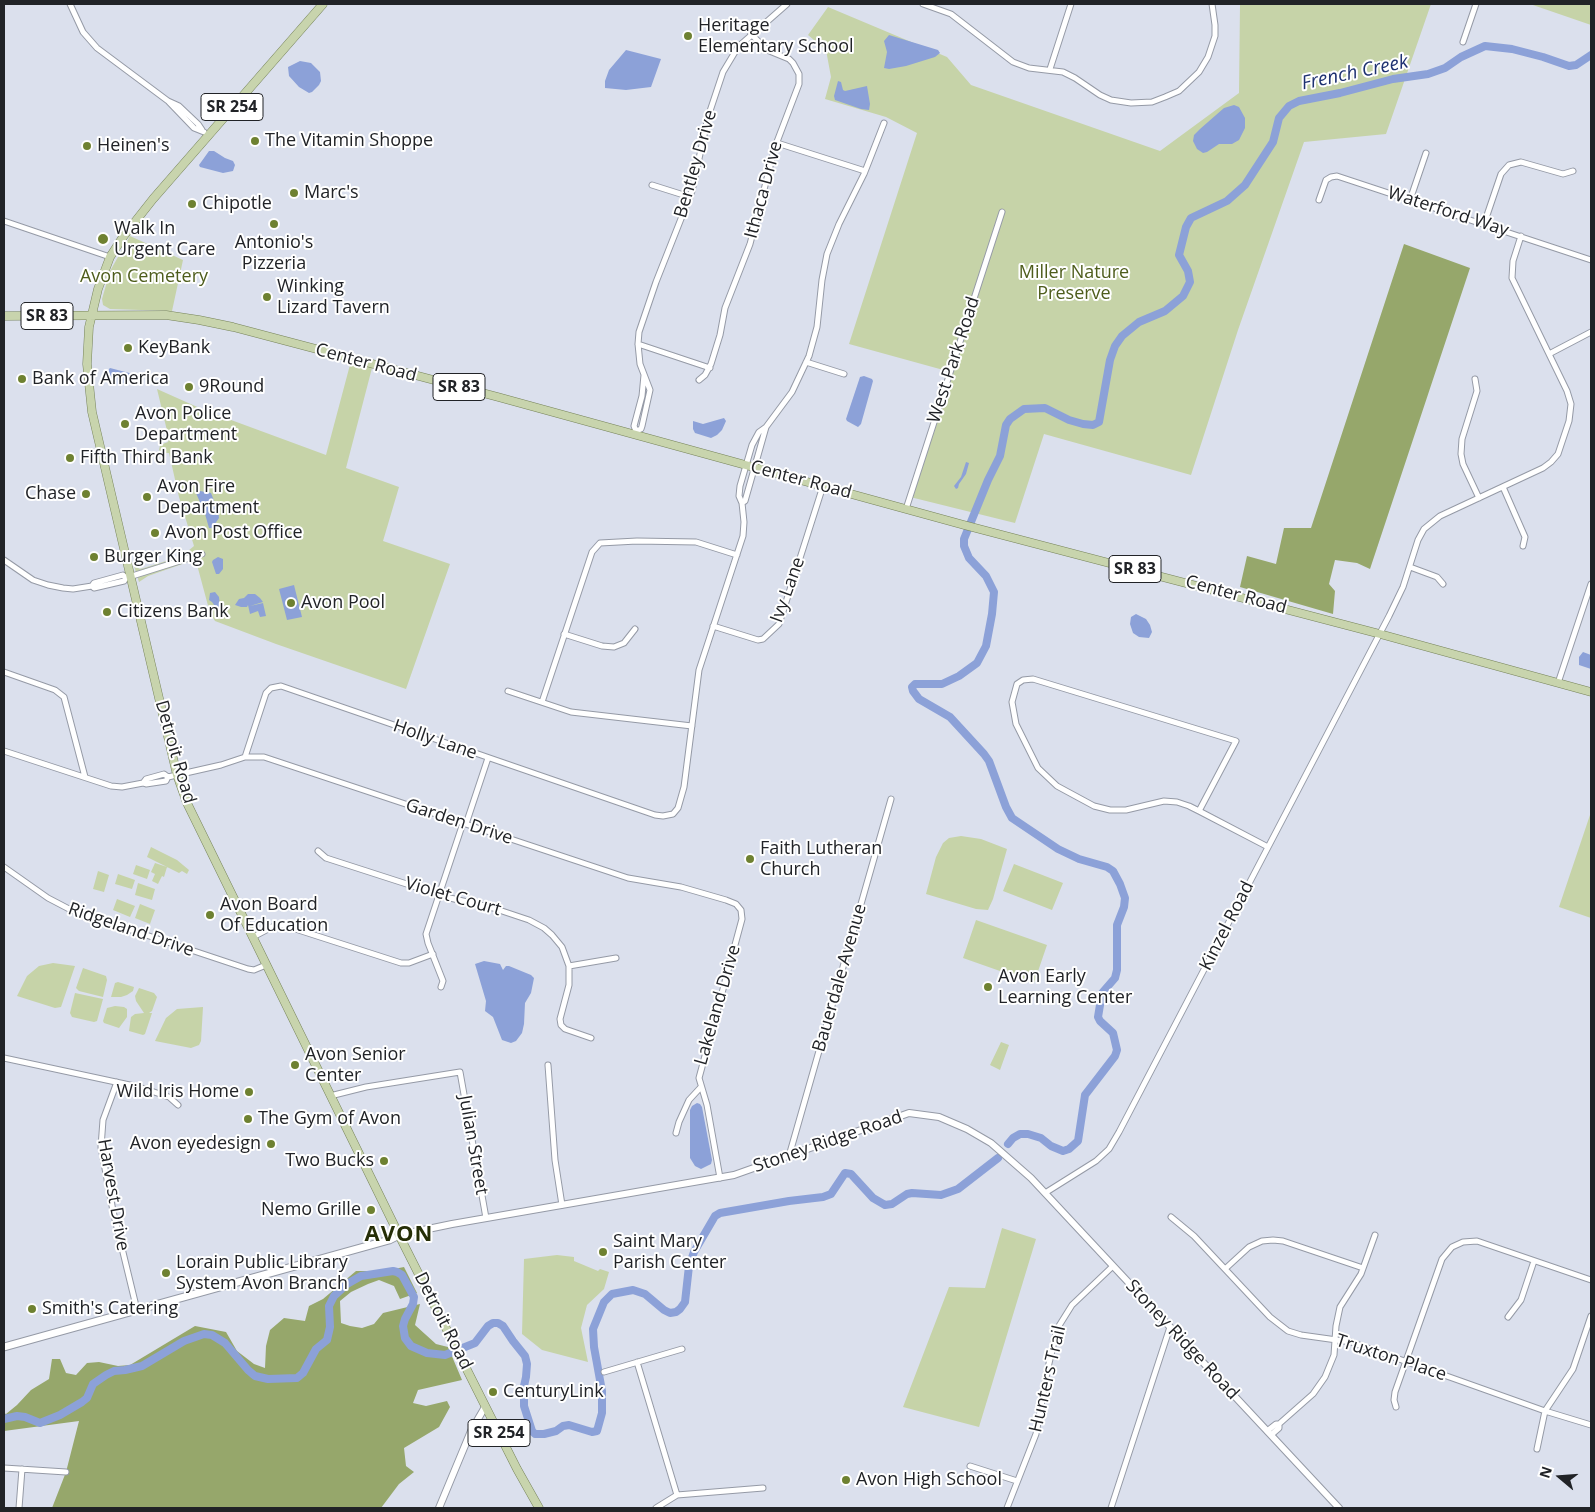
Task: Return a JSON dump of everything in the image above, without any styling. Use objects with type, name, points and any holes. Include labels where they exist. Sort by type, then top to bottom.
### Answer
[{"type":"main road","name":"Detroit Road","points":[[323,4],[205,133],[130,227],[110,256],[91,315],[87,360],[92,412],[128,577],[177,775],[187,803],[399,1235],[485,1407],[539,1508]]},
{"type":"main road","name":"Center Road","points":[[4,316],[161,315],[199,320],[242,330],[636,433],[755,468],[964,525],[1380,634],[1591,692]]},
{"type":"main road","points":[[4,1346],[399,1235]]},
{"type":"street","points":[[70,4],[83,32],[97,48],[168,101],[179,106],[205,133]]},
{"type":"street","name":"Bentley Drive","points":[[636,433],[634,426],[642,396],[644,375],[638,344],[642,323],[656,282],[690,197],[708,117],[723,72],[734,52],[751,34],[786,4]]},
{"type":"street","points":[[925,4],[951,14],[1013,62],[1029,68],[1050,70],[1070,75],[1094,92],[1120,102],[1141,103],[1165,98],[1179,91],[1192,80],[1208,57],[1214,36],[1215,25],[1212,4]]},
{"type":"street","points":[[1050,70],[1071,4]]},
{"type":"street","points":[[1463,42],[1476,4]]},
{"type":"street","name":"Ithaca Drive","points":[[699,380],[706,375],[710,368],[720,335],[725,308],[750,244],[776,143],[797,90],[799,74],[796,67],[789,59],[767,50],[751,34]]},
{"type":"street","points":[[508,691],[577,714],[692,726],[698,673],[744,530],[740,492],[746,465],[754,440],[792,392],[806,362],[817,327],[827,254],[839,224],[865,172],[884,123]]},
{"type":"street","points":[[776,143],[865,172]]},
{"type":"street","points":[[1410,200],[1426,153]]},
{"type":"street","points":[[1484,224],[1501,174],[1509,165],[1521,162],[1563,174],[1573,172]]},
{"type":"street","name":"Waterford Way","points":[[1319,200],[1325,182],[1335,176],[1591,260]]},
{"type":"street","points":[[652,185],[690,197]]},
{"type":"street","name":"West Park Road","points":[[906,509],[1002,212]]},
{"type":"street","points":[[4,221],[110,256]]},
{"type":"street","name":"Kinzel Road","points":[[1045,1193],[1096,1161],[1109,1149],[1119,1132],[1380,634],[1403,587],[1420,535],[1428,524],[1440,516],[1546,466],[1554,460],[1561,448],[1570,421],[1571,404],[1567,391],[1512,278],[1513,261],[1520,236]]},
{"type":"street","points":[[1549,354],[1591,332]]},
{"type":"street","points":[[638,344],[710,368]]},
{"type":"street","points":[[806,362],[844,374]]},
{"type":"street","points":[[1475,379],[1477,391],[1460,448],[1463,464],[1479,498]]},
{"type":"street","points":[[742,503],[745,501],[766,427]]},
{"type":"street","name":"Ivy Lane","points":[[713,626],[758,640],[763,639],[779,624],[823,486]]},
{"type":"street","points":[[1503,487],[1524,537],[1523,546]]},
{"type":"street","points":[[542,702],[592,552],[600,543],[637,541],[696,542],[737,555]]},
{"type":"street","points":[[4,560],[26,576],[40,583],[74,589],[92,586],[94,588],[124,582],[128,577],[202,554]]},
{"type":"street","points":[[1410,567],[1437,577],[1443,584]]},
{"type":"street","points":[[1558,683],[1591,584]]},
{"type":"street","points":[[564,634],[614,648],[624,643],[635,629]]},
{"type":"street","points":[[4,672],[55,690],[64,697],[85,778]]},
{"type":"street","points":[[1199,811],[1236,741],[1033,679],[1026,679],[1020,682],[1015,688],[1012,707],[1016,724],[1034,762],[1042,773],[1057,786],[1099,808],[1115,811],[1164,801],[1177,802],[1199,811],[1268,847]]},
{"type":"street","name":"Holly Lane","points":[[244,757],[266,693],[271,688],[278,686],[655,815],[669,815],[676,811],[682,798],[692,726]]},
{"type":"street","name":"Garden Drive","points":[[4,750],[116,787],[143,782],[146,784],[166,781],[168,777],[244,757],[264,757],[628,878],[681,887],[729,901],[740,908],[742,922]]},
{"type":"street","points":[[441,987],[443,981],[426,934],[488,758]]},
{"type":"street","name":"Bauerdale Avenue","points":[[789,1156],[891,800]]},
{"type":"street","name":"Violet Court","points":[[318,850],[326,858],[439,894],[493,908],[540,925],[559,943],[569,966]]},
{"type":"street","name":"Ridgeland Drive","points":[[4,867],[48,898],[71,910],[248,969],[254,970],[266,965]]},
{"type":"street","name":"Lakeland Drive","points":[[720,1178],[707,1105],[699,1074],[742,922]]},
{"type":"street","points":[[253,937],[274,926],[283,925],[401,963],[409,964],[433,954]]},
{"type":"street","points":[[591,1038],[565,1029],[560,1022],[570,985],[569,966],[616,958]]},
{"type":"street","points":[[4,1058],[117,1082],[172,1098],[178,1106]]},
{"type":"street","points":[[548,1065],[555,1160],[562,1205]]},
{"type":"street","name":"Julian Street","points":[[330,1096],[366,1087],[460,1072],[486,1218]]},
{"type":"street","name":"Harvest Drive","points":[[117,1082],[103,1120],[101,1146],[113,1211],[136,1310]]},
{"type":"street","name":"Lakeland Drive","points":[[676,1133],[688,1103],[701,1087]]},
{"type":"street","name":"Stoney Ridge Road","points":[[399,1235],[734,1175],[909,1113],[939,1117],[980,1136],[1002,1152],[1045,1193],[1339,1508]]},
{"type":"street","name":"Truxton Place","points":[[1172,1216],[1189,1231],[1270,1318],[1284,1328],[1297,1334],[1351,1342],[1591,1425]]},
{"type":"street","points":[[1269,1433],[1276,1424],[1279,1424],[1313,1394],[1324,1380],[1332,1362],[1340,1307],[1363,1268],[1375,1235]]},
{"type":"street","points":[[1225,1269],[1249,1247],[1262,1241],[1273,1240],[1283,1241],[1363,1268]]},
{"type":"street","points":[[1396,1407],[1394,1400],[1395,1392],[1442,1259],[1450,1248],[1463,1242],[1475,1241],[1591,1280]]},
{"type":"street","points":[[1508,1317],[1521,1300],[1534,1261]]},
{"type":"street","name":"Hunters Trail","points":[[1007,1508],[1036,1434],[1046,1372],[1057,1329],[1072,1305],[1113,1266]]},
{"type":"street","points":[[1537,1449],[1545,1410],[1572,1369],[1591,1316]]},
{"type":"street","points":[[1111,1508],[1170,1327]]},
{"type":"street","points":[[604,1372],[682,1349]]},
{"type":"street","points":[[637,1362],[677,1495]]},
{"type":"street","points":[[439,1508],[471,1431],[485,1407]]},
{"type":"street","points":[[970,1466],[1016,1481]]},
{"type":"street","points":[[4,1468],[66,1472]]},
{"type":"street","points":[[20,1508],[22,1469]]},
{"type":"street","points":[[656,1508],[677,1495],[763,1488]]},
{"type":"green space","name":"Miller Nature Preserve","points":[[1240,4],[1431,4],[1386,134],[1304,142],[1238,330],[1191,475],[1044,434],[1015,523],[910,497],[947,371],[849,344],[917,133],[886,117],[825,99],[831,77],[826,50],[808,35],[828,7],[947,57],[971,85],[1160,151],[1239,93]]},
{"type":"green space","points":[[1530,4],[1591,4],[1591,25]]},
{"type":"green space","name":"Avon Cemetery","points":[[130,236],[183,260],[172,311],[110,309],[103,305],[102,299],[110,271]]},
{"type":"green space","points":[[1404,244],[1470,268],[1370,569],[1357,563],[1335,560],[1329,584],[1335,591],[1333,614],[1240,587],[1247,556],[1276,564],[1284,528],[1311,528]]},
{"type":"green space","points":[[351,361],[372,368],[346,468],[399,487],[383,541],[450,564],[406,689],[215,621],[210,613],[196,561],[148,576],[139,582],[134,566],[140,569],[182,556],[194,546],[179,497],[169,453],[162,453],[159,450],[160,445],[168,442],[169,439],[157,389],[204,410],[326,455]]},
{"type":"green space","points":[[1591,812],[1591,918],[1559,907]]},
{"type":"green space","points":[[961,836],[981,839],[1007,849],[993,899],[988,910],[976,909],[926,894],[936,857],[943,843],[949,838]]},
{"type":"green space","points":[[151,847],[177,860],[189,870],[187,874],[182,871],[179,873],[147,857]]},
{"type":"green space","points":[[155,863],[167,867],[164,877],[162,876],[158,884],[152,881],[155,874],[151,872]]},
{"type":"green space","points":[[1014,864],[1063,883],[1052,910],[1003,891]]},
{"type":"green space","points":[[136,865],[150,870],[147,879],[133,874]]},
{"type":"green space","points":[[98,871],[109,875],[104,892],[93,889]]},
{"type":"green space","points":[[118,874],[135,880],[132,889],[115,884]]},
{"type":"green space","points":[[138,883],[155,889],[152,900],[135,895]]},
{"type":"green space","points":[[117,899],[135,906],[130,917],[113,910]]},
{"type":"green space","points":[[140,904],[155,910],[150,924],[135,918]]},
{"type":"green space","points":[[976,920],[1047,945],[1034,983],[963,958]]},
{"type":"green space","points":[[53,963],[75,966],[61,1007],[55,1008],[17,996],[27,976],[39,966]]},
{"type":"green space","points":[[83,968],[106,976],[107,980],[103,997],[79,991],[76,988]]},
{"type":"green space","points":[[118,982],[134,987],[133,991],[121,997],[111,997],[115,983]]},
{"type":"green space","points":[[139,988],[154,993],[157,997],[152,1011],[149,1013],[152,1013],[143,1035],[129,1031],[131,1017],[135,1014],[144,1013],[135,996]]},
{"type":"green space","points":[[75,993],[103,999],[97,1021],[72,1017],[70,1013]]},
{"type":"green space","points":[[115,1006],[127,1009],[127,1017],[119,1028],[103,1021],[107,1008]]},
{"type":"green space","points":[[203,1007],[201,1041],[199,1045],[191,1048],[155,1041],[166,1018],[177,1009]]},
{"type":"green space","points":[[1001,1042],[1009,1045],[1000,1070],[990,1065]]},
{"type":"green space","points":[[1002,1228],[1036,1239],[979,1427],[903,1407],[949,1287],[985,1288]]},
{"type":"green space","points":[[557,1255],[574,1257],[574,1261],[598,1271],[600,1269],[609,1272],[604,1289],[587,1305],[581,1328],[588,1362],[542,1350],[522,1334],[524,1259]]},
{"type":"green space","points":[[404,1267],[417,1293],[400,1299],[394,1286],[379,1280],[368,1284],[351,1292],[340,1301],[341,1323],[362,1328],[374,1324],[383,1313],[420,1304],[415,1325],[436,1344],[448,1347],[462,1380],[418,1390],[413,1403],[426,1406],[447,1401],[450,1407],[439,1427],[404,1448],[406,1466],[414,1472],[399,1484],[381,1508],[52,1508],[66,1472],[79,1421],[4,1431],[4,1413],[6,1414],[17,1405],[31,1390],[49,1379],[52,1359],[60,1359],[66,1373],[76,1375],[87,1363],[99,1362],[118,1366],[130,1365],[195,1326],[226,1332],[237,1351],[254,1364],[265,1368],[266,1346],[270,1330],[284,1318],[305,1321],[309,1306],[323,1299],[356,1271],[384,1271]]},
{"type":"water","points":[[889,35],[938,50],[940,53],[935,57],[906,66],[884,68],[887,52],[884,41]]},
{"type":"water","points":[[626,50],[661,59],[651,87],[626,90],[605,88],[605,81],[609,70]]},
{"type":"water","points":[[300,61],[311,63],[320,72],[321,81],[319,85],[309,93],[299,87],[289,76],[288,67]]},
{"type":"water","points":[[838,81],[841,82],[845,91],[867,86],[869,110],[835,100],[834,96]]},
{"type":"water","points":[[1234,105],[1239,107],[1245,118],[1245,128],[1239,140],[1232,144],[1219,144],[1203,153],[1197,149],[1193,141],[1194,135],[1224,108]]},
{"type":"water","points":[[209,151],[214,151],[233,161],[235,165],[233,171],[223,173],[200,167],[199,165]]},
{"type":"water","points":[[110,368],[139,377],[131,382],[113,385],[108,381]]},
{"type":"water","points":[[864,376],[873,381],[861,424],[858,427],[846,419],[860,377]]},
{"type":"water","points":[[724,418],[726,421],[722,430],[711,438],[695,433],[693,429],[693,421],[703,424]]},
{"type":"water","points":[[966,462],[969,463],[966,474],[956,489],[954,486],[961,477]]},
{"type":"water","points":[[200,491],[211,493],[218,511],[219,518],[212,528],[209,528],[196,493]]},
{"type":"water","points":[[218,557],[223,559],[223,569],[219,574],[216,574],[212,562]]},
{"type":"water","name":"Avon Pool","points":[[294,585],[302,617],[287,620],[279,589]]},
{"type":"water","points":[[215,592],[219,597],[221,615],[209,600],[210,593]]},
{"type":"water","name":"Avon Pool","points":[[248,594],[255,594],[260,598],[263,602],[250,606],[263,603],[266,616],[260,617],[258,611],[250,614],[248,605],[247,607],[241,607],[235,605],[239,599],[244,598]]},
{"type":"water","points":[[1136,614],[1146,619],[1150,625],[1152,632],[1149,638],[1139,637],[1133,633],[1130,624],[1131,617]]},
{"type":"water","points":[[1583,652],[1591,655],[1591,669],[1579,665],[1579,657]]},
{"type":"water","points":[[484,961],[500,964],[503,970],[506,966],[509,966],[534,978],[531,993],[525,1003],[522,1033],[516,1041],[511,1043],[502,1040],[493,1017],[485,1011],[486,1001],[475,964]]},
{"type":"water","points":[[697,1103],[702,1107],[712,1160],[711,1164],[701,1169],[695,1166],[690,1158],[690,1110]]},
{"type":"waterway","name":"French Creek","points":[[1008,1144],[1020,1134],[1041,1138],[1051,1146],[1063,1151],[1069,1149],[1078,1141],[1085,1095],[1115,1056],[1117,1050],[1113,1033],[1098,1017],[1102,993],[1115,978],[1117,970],[1117,925],[1124,907],[1125,898],[1113,871],[1058,849],[1012,818],[989,761],[984,754],[950,717],[919,699],[913,691],[912,687],[915,684],[942,684],[959,676],[977,663],[986,646],[994,592],[986,576],[969,558],[964,546],[964,539],[1000,456],[1006,425],[1010,419],[1024,409],[1045,408],[1069,420],[1083,424],[1093,425],[1099,422],[1110,360],[1115,346],[1122,336],[1139,322],[1165,311],[1183,296],[1190,282],[1188,271],[1179,255],[1186,227],[1191,218],[1227,201],[1245,185],[1273,142],[1279,118],[1289,106],[1299,101],[1340,93],[1393,79],[1428,74],[1445,68],[1461,57],[1485,46],[1512,49],[1569,66],[1576,65],[1591,55]]},
{"type":"waterway","name":"French Creek","points":[[4,1419],[17,1416],[40,1423],[60,1415],[87,1398],[93,1384],[106,1375],[114,1371],[142,1366],[184,1341],[204,1334],[212,1335],[225,1343],[255,1376],[268,1379],[297,1378],[303,1373],[316,1349],[327,1340],[330,1327],[329,1306],[334,1296],[347,1284],[361,1276],[393,1271],[402,1275],[414,1297],[413,1304],[403,1326],[405,1338],[411,1346],[427,1353],[445,1355],[475,1343],[488,1326],[498,1323],[503,1326],[525,1356],[527,1364],[524,1406],[532,1431],[535,1434],[544,1434],[569,1425],[592,1432],[597,1431],[602,1413],[602,1391],[594,1347],[593,1329],[604,1302],[612,1294],[633,1290],[645,1294],[670,1313],[680,1309],[685,1302],[689,1266],[694,1252],[715,1216],[720,1213],[823,1197],[831,1194],[845,1173],[851,1174],[873,1198],[885,1205],[892,1204],[907,1194],[912,1193],[941,1195],[958,1189],[998,1158]]},
{"type":"place","name":"Heritage Elementary School","points":[[688,36]]},
{"type":"place","name":"The Vitamin Shoppe","points":[[255,141]]},
{"type":"place","name":"Heinen's","points":[[87,146]]},
{"type":"place","name":"Marc's","points":[[294,193]]},
{"type":"place","name":"Chipotle","points":[[192,204]]},
{"type":"place","name":"Antonio's Pizzeria","points":[[274,224]]},
{"type":"place","name":"Walk In Urgent Care","points":[[103,239]]},
{"type":"place","name":"Winking Lizard Tavern","points":[[267,297]]},
{"type":"place","name":"KeyBank","points":[[128,348]]},
{"type":"place","name":"Bank of America","points":[[22,379]]},
{"type":"place","name":"9Round","points":[[189,387]]},
{"type":"place","name":"Avon Police Department","points":[[125,424]]},
{"type":"place","name":"Fifth Third Bank","points":[[70,458]]},
{"type":"place","name":"Chase","points":[[86,494]]},
{"type":"place","name":"Avon Fire Department","points":[[147,497]]},
{"type":"place","name":"Avon Post Office","points":[[155,533]]},
{"type":"place","name":"Burger King","points":[[94,557]]},
{"type":"place","name":"Avon Pool","points":[[291,603]]},
{"type":"place","name":"Citizens Bank","points":[[107,612]]},
{"type":"place","name":"Faith Lutheran Church","points":[[750,859]]},
{"type":"place","name":"Avon Board Of Education","points":[[210,915]]},
{"type":"place","name":"Avon Early Learning Center","points":[[988,987]]},
{"type":"place","name":"Avon Senior Center","points":[[295,1065]]},
{"type":"place","name":"Wild Iris Home","points":[[249,1092]]},
{"type":"place","name":"The Gym of Avon","points":[[248,1119]]},
{"type":"place","name":"Avon eyedesign","points":[[271,1144]]},
{"type":"place","name":"Two Bucks","points":[[384,1161]]},
{"type":"place","name":"Nemo Grille","points":[[371,1210]]},
{"type":"place","name":"Saint Mary Parish Center","points":[[603,1252]]},
{"type":"place","name":"Lorain Public Library System Avon Branch","points":[[166,1273]]},
{"type":"place","name":"Smith's Catering","points":[[32,1309]]},
{"type":"place","name":"CenturyLink","points":[[493,1392]]},
{"type":"place","name":"Avon High School","points":[[846,1480]]},
{"type":"district","name":"AVON","points":[[399,1235]]}]
